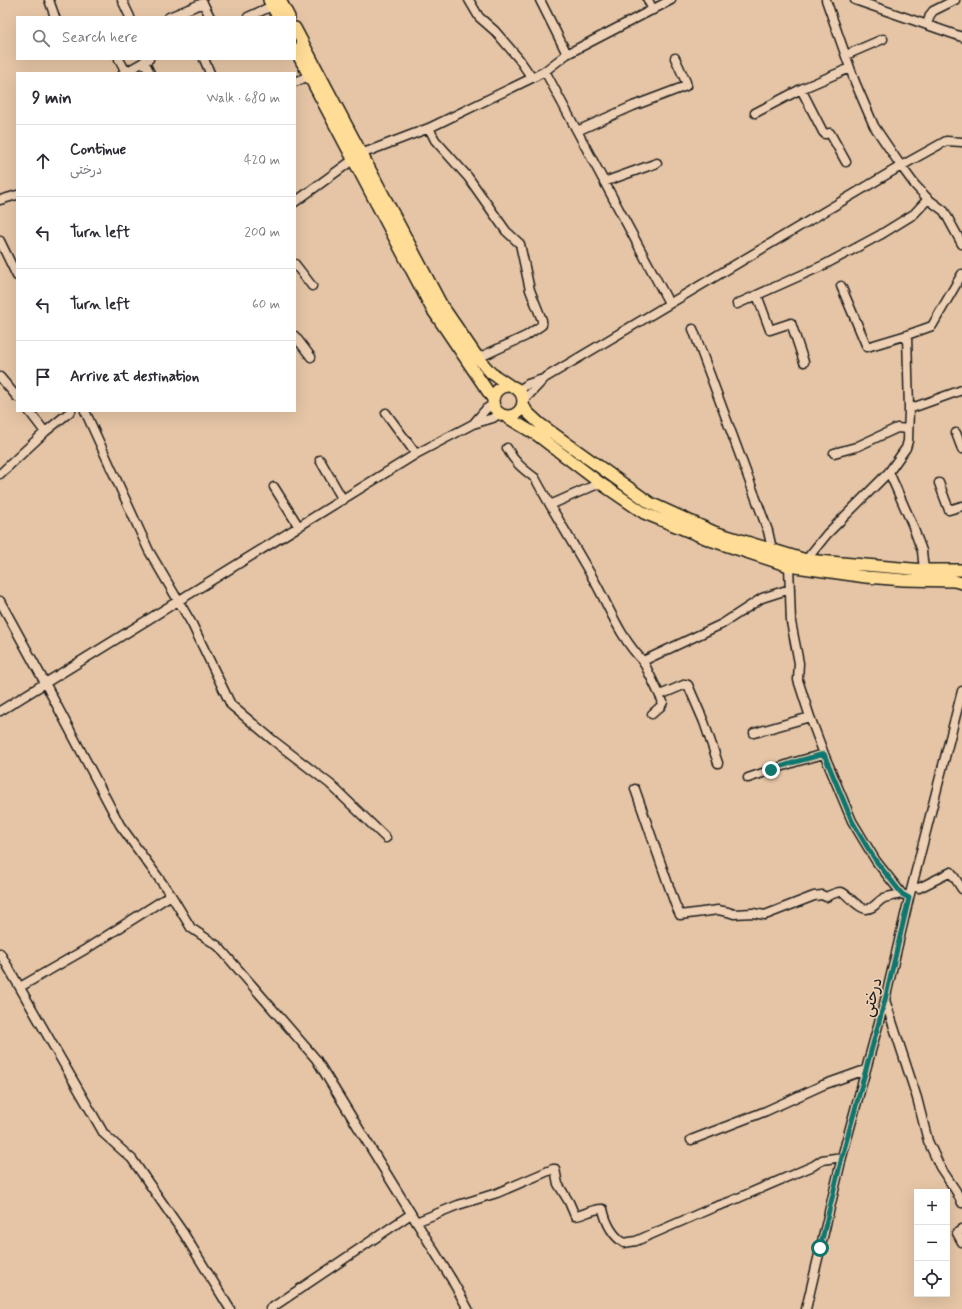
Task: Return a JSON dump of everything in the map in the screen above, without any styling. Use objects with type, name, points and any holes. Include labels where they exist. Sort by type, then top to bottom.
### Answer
[{"type":"highway","points":[[274,2],[278,16]]},
{"type":"highway","points":[[274,2],[288,16]]},
{"type":"highway","points":[[296,30],[432,309],[498,408],[600,483],[644,513],[710,540],[789,566],[897,580],[954,581],[962,583]]},
{"type":"highway","points":[[296,51],[441,304],[478,358],[491,373],[519,395],[527,412],[540,424],[650,503],[714,532],[806,560],[924,570],[962,570]]},
{"type":"highway","points":[[503,386],[519,395],[520,410],[516,414],[511,416],[498,408],[495,394],[498,389],[503,386]]},
{"type":"street","points":[[48,0],[55,16]]},
{"type":"street","points":[[122,0],[130,16]]},
{"type":"street","points":[[469,0],[480,17],[495,31],[519,59],[532,78]]},
{"type":"street","points":[[540,0],[567,54]]},
{"type":"street","points":[[648,0],[653,10]]},
{"type":"street","points":[[296,201],[357,157],[429,128],[532,78],[545,71],[567,54],[671,0]]},
{"type":"street","points":[[826,0],[850,68],[874,126],[915,185],[928,199],[944,211],[962,244]]},
{"type":"street","points":[[854,0],[962,36]]},
{"type":"street","points":[[927,25],[933,11],[956,0]]},
{"type":"street","points":[[250,16],[274,2]]},
{"type":"street","points":[[171,16],[203,3],[210,16]]},
{"type":"street","points":[[846,55],[883,39]]},
{"type":"street","points":[[578,131],[633,106],[686,86],[686,82],[675,58]]},
{"type":"street","points":[[119,60],[125,72],[147,60],[150,72]]},
{"type":"street","points":[[204,60],[210,72]]},
{"type":"street","points":[[755,113],[801,89],[850,68]]},
{"type":"street","points":[[545,71],[669,303]]},
{"type":"street","points":[[296,82],[309,76]]},
{"type":"street","points":[[801,89],[823,132],[825,134],[830,133],[846,162]]},
{"type":"street","points":[[429,128],[435,140],[468,176],[506,231],[520,244],[530,290],[542,320],[542,325],[526,336],[478,358]]},
{"type":"street","points":[[519,395],[669,303],[901,166],[946,141],[962,142]]},
{"type":"street","points":[[604,182],[657,163]]},
{"type":"street","points":[[0,200],[16,195]]},
{"type":"street","points":[[737,304],[824,265],[880,235],[914,214],[928,199]]},
{"type":"street","points":[[0,241],[16,274]]},
{"type":"street","points":[[296,265],[312,286]]},
{"type":"street","points":[[841,286],[867,347],[932,326],[962,274]]},
{"type":"street","points":[[757,295],[770,330],[791,323],[804,362]]},
{"type":"street","points":[[693,329],[768,531],[772,550]]},
{"type":"street","points":[[806,560],[827,534],[889,472],[906,448],[909,409],[907,335]]},
{"type":"street","points":[[296,337],[311,357]]},
{"type":"street","points":[[0,377],[16,395]]},
{"type":"street","points":[[909,409],[962,390]]},
{"type":"street","points":[[0,711],[416,454],[473,424],[486,409],[498,408]]},
{"type":"street","points":[[30,412],[45,432]]},
{"type":"street","points":[[1,472],[45,432],[70,412]]},
{"type":"street","points":[[85,412],[149,551],[192,624],[231,705],[274,741],[330,784],[386,838]]},
{"type":"street","points":[[386,412],[416,454]]},
{"type":"street","points":[[834,454],[856,447],[897,428],[908,429]]},
{"type":"street","points":[[956,433],[962,449]]},
{"type":"street","points":[[507,448],[521,468],[535,478],[596,583],[618,626],[635,652],[643,660],[663,704],[652,714]]},
{"type":"street","points":[[320,460],[342,500]]},
{"type":"street","points":[[889,472],[920,544],[924,570]]},
{"type":"street","points":[[550,505],[600,483]]},
{"type":"street","points":[[939,483],[949,510],[962,506]]},
{"type":"street","points":[[274,487],[299,527]]},
{"type":"street","points":[[789,566],[791,622],[800,663],[798,680],[810,717],[852,821],[876,861],[906,896]]},
{"type":"street","points":[[643,660],[722,624],[762,598],[790,589]]},
{"type":"street","points":[[0,601],[120,825],[171,895],[191,928],[218,946],[316,1059],[452,1280],[468,1309]]},
{"type":"street","points":[[660,695],[688,684],[704,722],[718,763]]},
{"type":"street","name":"درختی","points":[[806,1309],[842,1157],[885,1000],[906,896],[912,886],[962,691]]},
{"type":"street","points":[[754,733],[810,717]]},
{"type":"street","points":[[748,778],[824,754]]},
{"type":"street","points":[[635,789],[680,915],[718,910],[734,914],[753,913],[765,915],[814,896],[822,895],[826,897],[840,892],[844,893],[850,900],[867,909],[872,908],[883,898],[906,896]]},
{"type":"street","points":[[912,886],[919,888],[951,872],[962,888]]},
{"type":"street","points":[[20,987],[86,949],[171,895]]},
{"type":"street","points":[[0,953],[104,1134],[132,1159],[184,1234],[230,1309]]},
{"type":"street","points":[[885,1000],[917,1098],[928,1141],[940,1167],[962,1202]]},
{"type":"street","points":[[691,1140],[766,1111],[822,1085],[865,1070]]},
{"type":"street","points":[[416,1222],[458,1205],[497,1193],[553,1169],[555,1170],[558,1184],[569,1202],[575,1216],[601,1208],[603,1209],[605,1218],[614,1236],[624,1243],[636,1241],[694,1217],[813,1166],[822,1160],[842,1157]]},
{"type":"street","points":[[270,1309],[411,1214]]},
{"type":"street","points":[[962,1229],[957,1233],[962,1242]]},
{"type":"route","points":[[771,770],[824,754],[852,821],[866,845],[876,861],[902,894],[909,898],[885,1000],[842,1157],[820,1248]]}]
